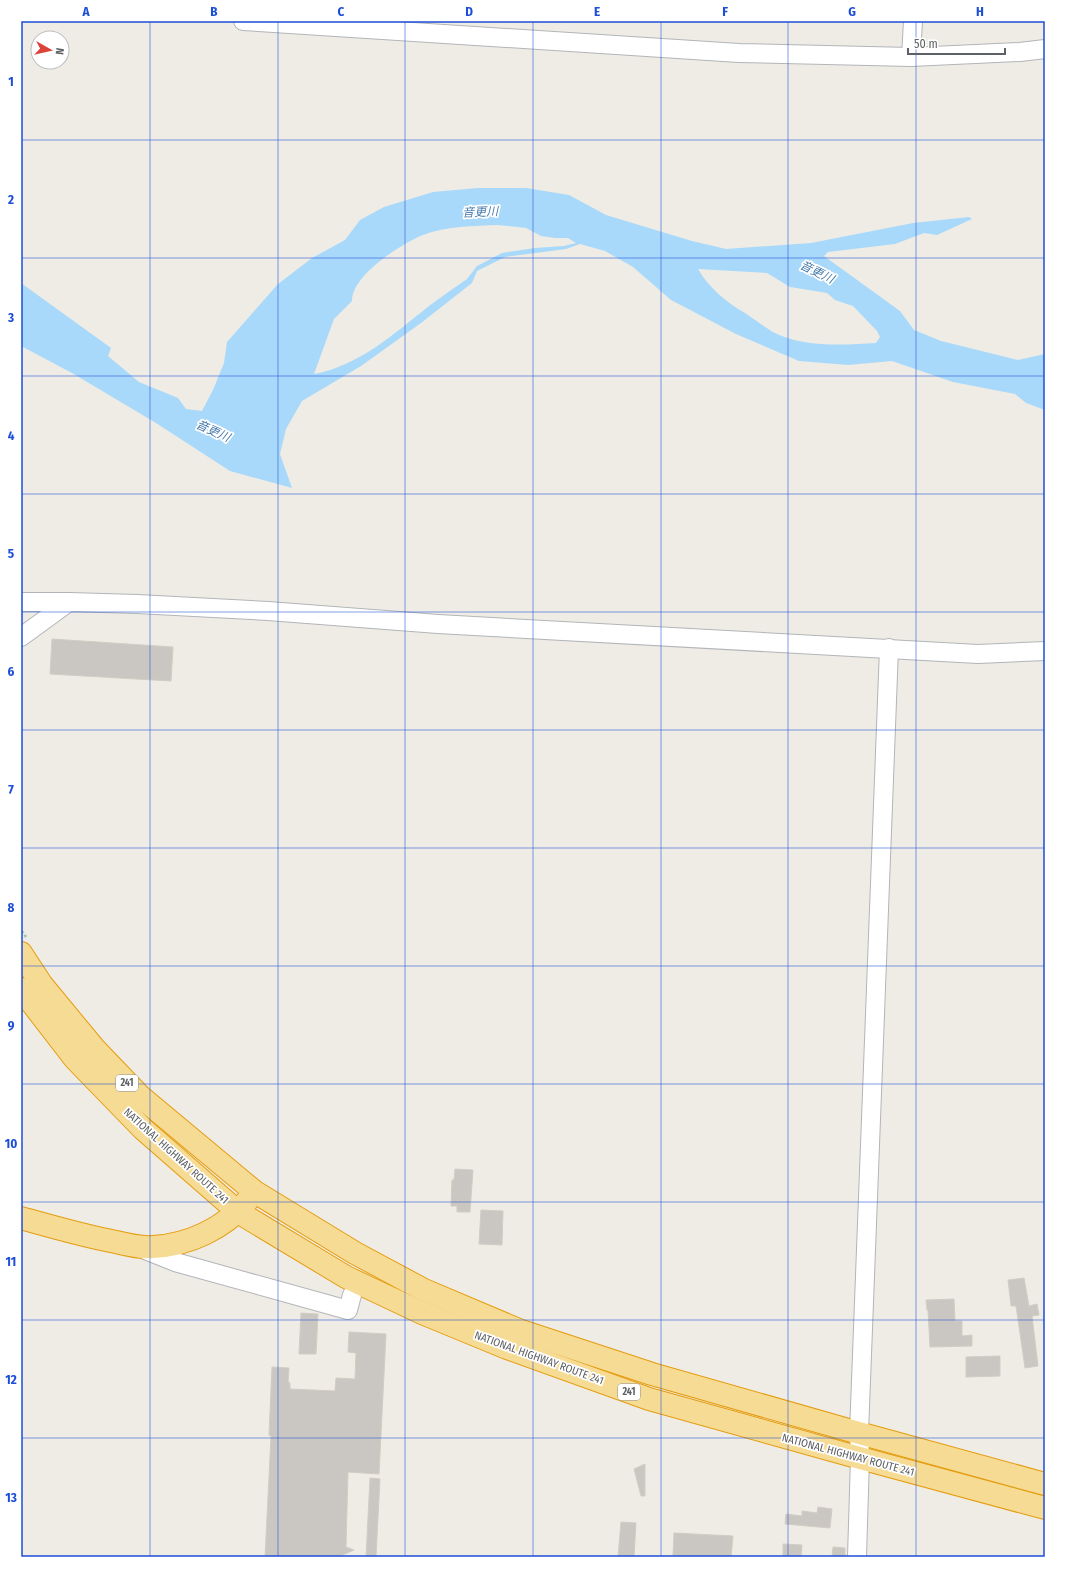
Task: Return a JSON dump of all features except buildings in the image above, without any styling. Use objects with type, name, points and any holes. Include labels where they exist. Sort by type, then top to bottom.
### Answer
[{"type":"highway","name":"NATIONAL HIGHWAY ROUTE 241","points":[[26,948],[42,985],[94,1048],[141,1097],[255,1192],[354,1253],[424,1290],[521,1331],[652,1374],[1045,1484]]},
{"type":"highway","name":"NATIONAL HIGHWAY ROUTE 241","points":[[21,989],[75,1059],[143,1129],[238,1212],[346,1277],[422,1313],[507,1348],[649,1399],[1045,1508]]},
{"type":"highway","name":"NATIONAL HIGHWAY ROUTE 241","points":[[21,1218],[66,1231],[135,1246],[152,1248],[193,1239],[218,1227],[238,1212],[255,1192]]},
{"type":"street","points":[[243,21],[739,54],[911,57],[1020,52],[1045,49]]},
{"type":"street","points":[[911,57],[913,21]]},
{"type":"street","points":[[21,602],[137,604],[252,610],[446,625],[978,654],[1045,651]]},
{"type":"street","points":[[21,637],[69,602]]},
{"type":"street","points":[[857,1557],[860,1458],[859,1433],[889,648]]},
{"type":"street","points":[[135,1246],[175,1262],[348,1310],[352,1295]]},
{"type":"path","points":[[21,930],[26,948]]},
{"type":"water","name":"音更川","points":[[478,188],[526,188],[569,195],[606,215],[692,241],[726,249],[811,243],[913,223],[969,217],[972,219],[937,235],[924,233],[895,244],[828,252],[824,256],[900,311],[914,330],[941,341],[1018,360],[1045,354],[1045,410],[1026,403],[1015,394],[953,382],[892,361],[848,365],[799,361],[736,334],[671,300],[633,267],[605,251],[580,244],[566,249],[505,257],[477,271],[472,283],[421,323],[361,366],[302,401],[286,429],[280,454],[292,488],[230,471],[156,423],[72,373],[21,346],[21,283],[111,348],[108,356],[139,382],[178,398],[186,409],[202,411],[213,390],[224,363],[227,342],[278,284],[312,258],[345,240],[360,220],[384,207],[433,192]],"holes":[[[498,225],[526,228],[541,236],[568,238],[576,243],[564,246],[535,248],[502,253],[477,266],[467,279],[376,347],[346,364],[314,374],[334,319],[352,301],[354,291],[360,281],[379,262],[403,245],[432,232],[460,227]],[[698,269],[767,273],[790,287],[827,293],[835,300],[853,306],[877,331],[880,337],[876,343],[837,345],[811,343],[785,337],[769,330],[731,304],[707,282]]]}]
